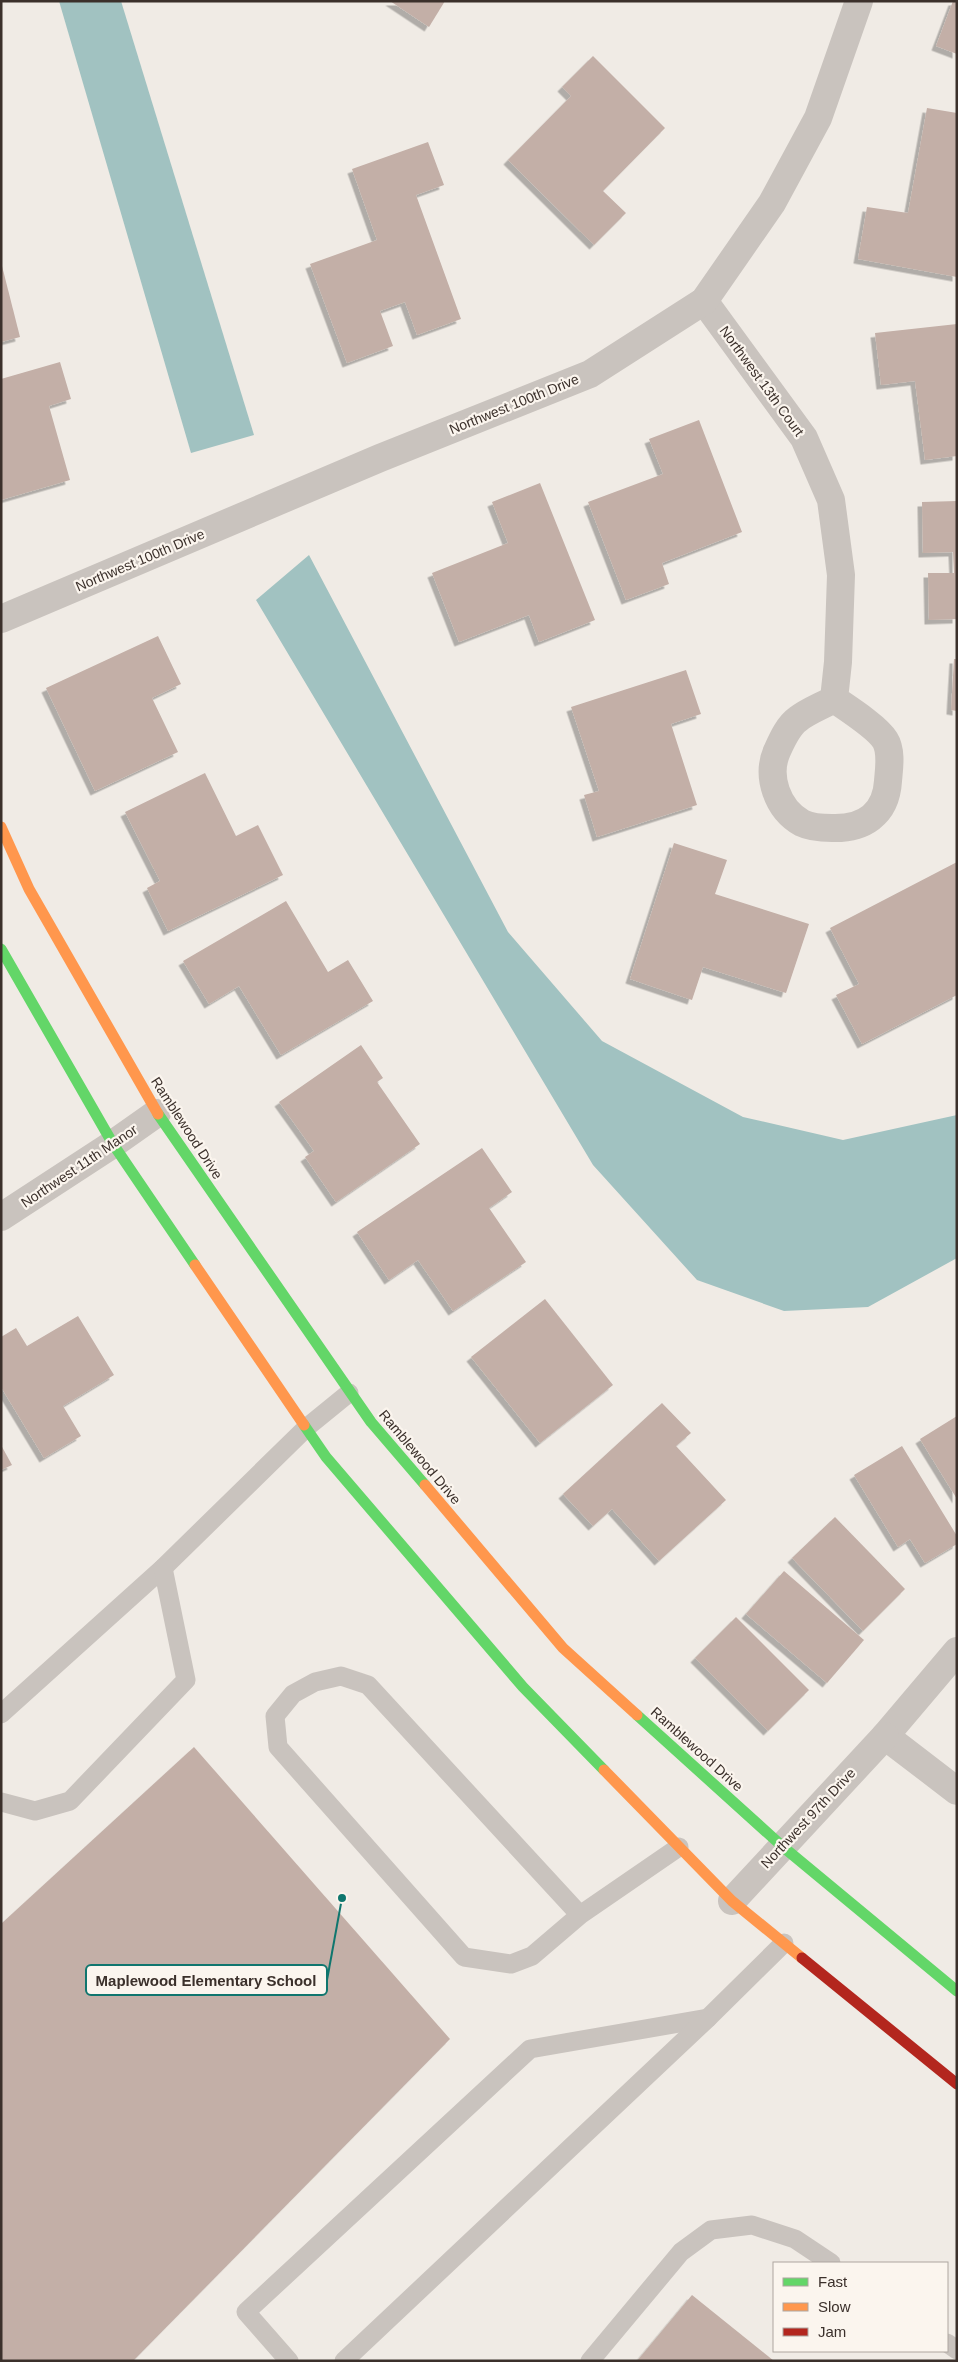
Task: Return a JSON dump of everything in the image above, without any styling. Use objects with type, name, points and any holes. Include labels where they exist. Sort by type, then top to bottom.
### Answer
[{"type":"street","name":"Northwest 100th Drive","points":[[1,619],[380,458],[590,374],[704,301],[772,203],[818,118],[859,1]]},
{"type":"street","name":"Northwest 13th Court","points":[[704,301],[804,438],[831,500],[841,575],[838,662],[834,699]]},
{"type":"street","points":[[834,699],[856,714],[885,740],[889,758],[888,788],[882,805],[868,821],[850,828],[823,828],[802,823],[783,804],[773,786],[772,762],[783,738],[796,720],[834,699]]},
{"type":"street","name":"Ramblewood Drive","points":[[1,827],[30,889],[156,1113],[371,1422],[563,1648],[782,1846],[957,1992]]},
{"type":"street","points":[[1,949],[113,1144],[326,1456],[523,1687],[732,1901],[957,2084]]},
{"type":"street","name":"Northwest 11th Manor","points":[[1,1217],[113,1144],[156,1113]]},
{"type":"street","name":"Northwest 97th Drive","points":[[732,1901],[884,1736],[957,1651]]},
{"type":"street","points":[[884,1736],[957,1791]]},
{"type":"lane","points":[[1,1714],[163,1568],[306,1428],[349,1393]]},
{"type":"lane","points":[[1,1802],[34,1811],[70,1801],[186,1680],[163,1568]]},
{"type":"lane","points":[[580,1915],[368,1685],[341,1676],[315,1682],[293,1694],[275,1716],[278,1747],[464,1957],[512,1964],[532,1956],[580,1915],[679,1847]]},
{"type":"lane","points":[[344,2361],[708,2018],[784,1942]]},
{"type":"lane","points":[[289,2361],[246,2312],[530,2049],[708,2018]]},
{"type":"lane","points":[[590,2361],[681,2252],[711,2230],[752,2225],[795,2238],[830,2262]]},
{"type":"water","points":[[59,1],[121,1],[254,435],[191,453]]},
{"type":"water","points":[[309,555],[508,932],[602,1041],[743,1117],[843,1140],[957,1115],[957,1258],[868,1307],[784,1311],[697,1280],[593,1165],[256,600]]},
{"type":"building","points":[[390,1],[445,1],[429,27]]},
{"type":"building","points":[[953,1],[957,1],[957,54],[936,46]]},
{"type":"building","points":[[593,56],[665,128],[603,191],[626,213],[594,245],[508,160],[571,96],[562,87]]},
{"type":"building","points":[[927,108],[957,113],[957,277],[858,259],[867,207],[908,213]]},
{"type":"building","points":[[428,142],[444,185],[416,195],[461,319],[417,335],[405,302],[380,311],[393,346],[347,363],[310,264],[377,240],[352,169]]},
{"type":"building","points":[[1,262],[20,337],[1,342]]},
{"type":"building","points":[[957,324],[957,456],[925,460],[915,381],[881,385],[875,333]]},
{"type":"building","points":[[60,362],[71,399],[49,406],[70,480],[1,500],[1,379]]},
{"type":"building","points":[[699,420],[742,532],[662,563],[669,584],[626,600],[588,502],[663,474],[649,439]]},
{"type":"building","points":[[540,483],[595,620],[539,642],[529,615],[459,642],[432,573],[508,543],[492,502]]},
{"type":"building","points":[[957,501],[957,619],[929,620],[928,573],[954,573],[953,552],[923,553],[922,502]]},
{"type":"building","points":[[158,636],[181,684],[152,698],[178,752],[95,791],[46,688]]},
{"type":"building","points":[[954,659],[957,659],[957,711],[951,710]]},
{"type":"building","points":[[686,670],[701,714],[671,724],[697,805],[597,837],[584,795],[599,791],[571,707]]},
{"type":"building","points":[[205,773],[236,836],[258,825],[283,875],[168,931],[147,888],[160,881],[125,812]]},
{"type":"building","points":[[674,843],[727,860],[715,894],[809,924],[786,993],[703,967],[692,1000],[630,979]]},
{"type":"building","points":[[957,862],[957,995],[862,1044],[836,995],[859,984],[830,928]]},
{"type":"building","points":[[286,901],[328,972],[348,960],[373,1001],[281,1055],[239,986],[209,1004],[183,961]]},
{"type":"building","points":[[361,1045],[383,1078],[377,1082],[420,1144],[336,1202],[305,1157],[314,1151],[279,1102]]},
{"type":"building","points":[[482,1148],[512,1192],[489,1208],[526,1262],[453,1311],[418,1260],[389,1280],[357,1232]]},
{"type":"building","points":[[545,1299],[613,1385],[540,1443],[471,1357]]},
{"type":"building","points":[[78,1316],[114,1375],[63,1406],[81,1436],[44,1458],[1,1387],[1,1337],[16,1328],[27,1346]]},
{"type":"building","points":[[662,1403],[691,1433],[676,1446],[726,1500],[659,1561],[612,1509],[593,1526],[563,1494]]},
{"type":"building","points":[[957,1416],[957,1499],[920,1439]]},
{"type":"building","points":[[1,1445],[12,1465],[1,1470]]},
{"type":"building","points":[[902,1446],[957,1536],[957,1544],[925,1563],[910,1539],[898,1547],[854,1475]]},
{"type":"building","points":[[835,1517],[905,1589],[863,1631],[792,1558]]},
{"type":"building","points":[[784,1571],[864,1640],[827,1683],[746,1614]]},
{"type":"building","points":[[736,1617],[809,1690],[768,1731],[695,1658]]},
{"type":"building","points":[[194,1747],[450,2039],[133,2361],[1,2361],[1,1924]]},
{"type":"building","points":[[692,2295],[774,2361],[637,2361]]},
{"type":"traffic: fast","points":[[1,949],[113,1144],[195,1265]]},
{"type":"traffic: fast","points":[[158,1114],[371,1422],[425,1485]]},
{"type":"traffic: fast","points":[[304,1425],[326,1457],[523,1687],[604,1770]]},
{"type":"traffic: fast","points":[[637,1715],[782,1846],[957,1991]]},
{"type":"traffic: slow","points":[[1,827],[29,889],[158,1114]]},
{"type":"traffic: slow","points":[[195,1265],[304,1425]]},
{"type":"traffic: slow","points":[[425,1485],[563,1648],[637,1715]]},
{"type":"traffic: slow","points":[[604,1770],[732,1901],[802,1958]]},
{"type":"traffic: jam","points":[[802,1958],[957,2084]]},
{"type":"place","name":"Maplewood Elementary School","points":[[342,1898]]}]
